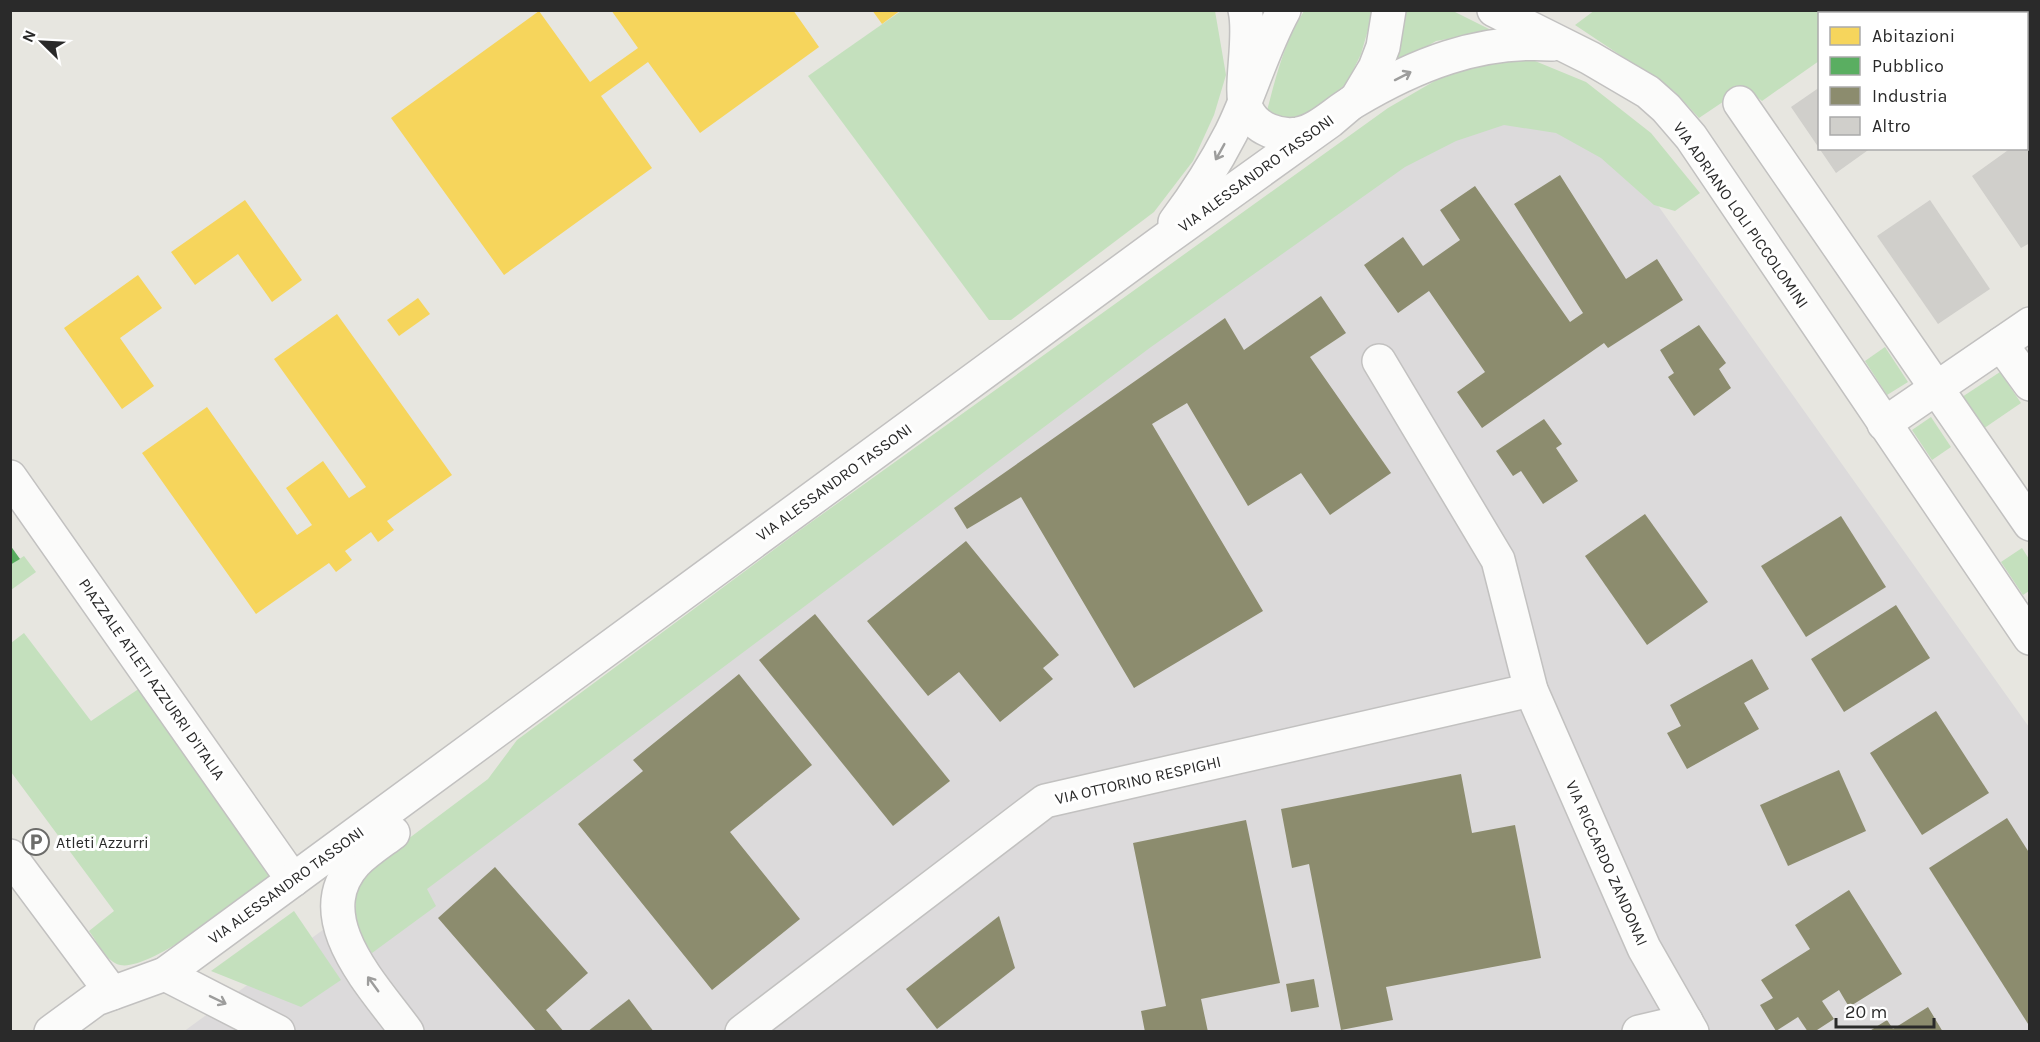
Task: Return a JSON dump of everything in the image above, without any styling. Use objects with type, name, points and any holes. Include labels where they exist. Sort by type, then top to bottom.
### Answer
[{"type":"street","name":"VIA ALESSANDRO TASSONI","points":[[1245,10],[1248,54],[1244,99],[1252,118],[1264,128],[1288,135],[1315,128],[1352,103]]},
{"type":"street","name":"VIA ALESSANDRO TASSONI","points":[[1160,243],[1210,171],[1232,131],[1266,43],[1284,10]]},
{"type":"street","name":"VIA ALESSANDRO TASSONI","points":[[165,974],[1160,243],[1330,121],[1352,103],[1365,88],[1383,47],[1389,10]]},
{"type":"street","name":"VIA ADRIANO LOLI PICCOLOMINI","points":[[1494,10],[1648,92],[1679,122],[1884,424],[2027,628]]},
{"type":"street","name":"VIA ADRIANO LOLI PICCOLOMINI","points":[[1352,103],[1431,62],[1481,47],[1523,42],[1562,45]]},
{"type":"street","points":[[1740,103],[2030,524]]},
{"type":"street","points":[[1884,424],[2030,324]]},
{"type":"street","points":[[2001,344],[2030,384]]},
{"type":"street","name":"VIA RICCARDO ZANDONAI","points":[[1379,361],[1498,560],[1531,690],[1644,948],[1689,1027]]},
{"type":"street","name":"PIAZZALE ATLETI AZZURRI D'ITALIA","points":[[10,477],[292,880]]},
{"type":"street","name":"VIA OTTORINO RESPIGHI","points":[[742,1032],[1045,801],[1531,690]]},
{"type":"street","name":"VIA ALESSANDRO TASSONI","points":[[407,1032],[351,954],[340,931],[339,902],[342,886],[352,868],[367,852],[470,775],[508,721]]},
{"type":"street","points":[[10,856],[112,993]]},
{"type":"street","points":[[51,1032],[96,999],[165,974],[278,1032]]},
{"type":"street","points":[[1639,1032],[1689,1027]]},
{"type":"shaded area","points":[[1476,88],[1590,110],[2029,727],[2029,1031],[183,1032]]},
{"type":"green space","points":[[1595,10],[1890,11],[1818,12],[1818,62],[1762,101],[1745,87],[1699,118],[1674,91],[1575,25]]},
{"type":"green space","points":[[901,11],[1215,11],[1226,75],[1214,115],[1193,161],[1154,212],[1011,320],[989,320],[808,76]]},
{"type":"green space","points":[[1304,11],[1372,11],[1372,16],[1361,54],[1347,83],[1295,127],[1265,118],[1290,36]]},
{"type":"green space","points":[[1403,11],[1453,11],[1493,31],[1436,41],[1389,69]]},
{"type":"green space","points":[[1493,58],[1535,61],[1586,82],[1651,133],[1700,193],[1675,211],[1654,205],[1601,158],[1556,133],[1504,125],[1456,141],[1405,167],[1151,347],[427,889],[436,906],[372,953],[355,927],[356,894],[360,875],[488,779],[517,740],[803,528],[1388,108],[1445,75]]},
{"type":"green space","points":[[1885,347],[1908,382],[1887,395],[1865,361]]},
{"type":"green space","points":[[2000,372],[2021,403],[1980,431],[1959,399]]},
{"type":"green space","points":[[1931,417],[1951,447],[1932,460],[1912,430]]},
{"type":"green space","points":[[2022,548],[2029,559],[2029,591],[2023,595],[2001,562]]},
{"type":"green space","points":[[24,556],[36,572],[11,590],[10,565]]},
{"type":"green space","points":[[24,633],[91,721],[140,688],[275,873],[199,930],[154,957],[135,964],[120,965],[110,960],[89,931],[114,911],[11,772],[11,643]]},
{"type":"green space","points":[[294,911],[341,980],[301,1007],[211,971]]},
{"type":"building: Abitazioni","points":[[611,10],[793,10],[819,47],[700,133],[648,62],[601,96],[652,168],[504,275],[391,118],[539,11],[590,82],[638,48]]},
{"type":"building: Abitazioni","points":[[872,10],[901,10],[882,24]]},
{"type":"building: Abitazioni","points":[[245,200],[302,280],[272,302],[238,254],[195,285],[171,252]]},
{"type":"building: Abitazioni","points":[[138,275],[162,308],[120,338],[154,386],[122,409],[64,328]]},
{"type":"building: Abitazioni","points":[[418,298],[430,314],[399,336],[387,320]]},
{"type":"building: Abitazioni","points":[[337,314],[452,475],[387,521],[394,530],[378,542],[371,532],[345,551],[352,560],[336,572],[329,563],[256,614],[142,453],[207,407],[297,535],[312,525],[286,488],[323,461],[349,498],[366,487],[274,359]]},
{"type":"building: Pubblico","points":[[10,545],[20,559],[10,565]]},
{"type":"building: Industria","points":[[1560,175],[1626,279],[1657,259],[1683,300],[1608,348],[1604,343],[1482,428],[1457,392],[1485,372],[1429,291],[1398,313],[1364,265],[1403,237],[1423,266],[1460,240],[1440,210],[1475,186],[1570,322],[1583,313],[1514,204]]},
{"type":"building: Industria","points":[[1321,296],[1346,333],[1310,357],[1391,473],[1330,515],[1301,473],[1248,506],[1187,403],[1152,424],[1263,611],[1134,688],[1021,497],[967,529],[954,508],[1225,318],[1244,350]]},
{"type":"building: Industria","points":[[1699,325],[1726,363],[1719,369],[1731,388],[1694,416],[1668,377],[1674,373],[1660,350]]},
{"type":"building: Industria","points":[[1544,419],[1562,444],[1556,448],[1578,481],[1543,504],[1521,471],[1513,476],[1496,451]]},
{"type":"building: Industria","points":[[1645,514],[1708,602],[1647,645],[1585,556]]},
{"type":"building: Industria","points":[[1841,516],[1886,587],[1806,637],[1761,566]]},
{"type":"building: Industria","points":[[966,541],[1059,655],[1043,668],[1053,679],[1000,722],[959,672],[928,696],[867,621]]},
{"type":"building: Industria","points":[[1896,605],[1930,658],[1844,712],[1811,659]]},
{"type":"building: Industria","points":[[815,614],[950,781],[893,826],[759,660]]},
{"type":"building: Industria","points":[[1752,659],[1769,689],[1744,703],[1759,729],[1687,769],[1667,733],[1681,726],[1670,705]]},
{"type":"building: Industria","points":[[739,674],[812,765],[730,832],[800,919],[712,990],[578,824],[643,771],[633,760]]},
{"type":"building: Industria","points":[[1936,711],[1989,793],[1922,835],[1870,753]]},
{"type":"building: Industria","points":[[1839,770],[1866,831],[1788,866],[1760,805]]},
{"type":"building: Industria","points":[[1461,774],[1472,833],[1515,825],[1541,958],[1386,987],[1393,1020],[1341,1030],[1309,864],[1292,868],[1281,809]]},
{"type":"building: Industria","points":[[2007,818],[2030,854],[2030,1027],[1929,868]]},
{"type":"building: Industria","points":[[1246,820],[1280,983],[1201,999],[1208,1032],[1145,1032],[1141,1011],[1166,1006],[1133,843]]},
{"type":"building: Industria","points":[[495,867],[588,973],[546,1010],[564,1032],[537,1032],[438,918]]},
{"type":"building: Industria","points":[[1849,890],[1902,974],[1849,1007],[1839,990],[1822,1001],[1834,1019],[1814,1032],[1808,1032],[1798,1017],[1776,1031],[1760,1005],[1773,998],[1761,980],[1810,949],[1795,925]]},
{"type":"building: Industria","points":[[999,916],[1015,968],[937,1029],[906,989]]},
{"type":"building: Industria","points":[[1314,979],[1319,1007],[1291,1012],[1286,984]]},
{"type":"building: Industria","points":[[629,999],[654,1032],[587,1032]]},
{"type":"building: Industria","points":[[1928,1007],[1943,1032],[1868,1032],[1887,1020],[1893,1029]]},
{"type":"building: Altro","points":[[1984,10],[2027,10],[2030,14],[2030,80],[2028,78],[2028,12],[1985,12]]},
{"type":"building: Altro","points":[[1818,88],[1818,147],[1791,107]]},
{"type":"building: Altro","points":[[2028,146],[2030,148],[2030,243],[2021,248],[1972,176],[2008,150],[2028,150]]},
{"type":"building: Altro","points":[[1820,150],[1868,150],[1836,173]]},
{"type":"building: Altro","points":[[1930,200],[1990,289],[1938,324],[1877,236]]},
{"type":"place","name":"Atleti Azzurri","points":[[36,842]]}]
